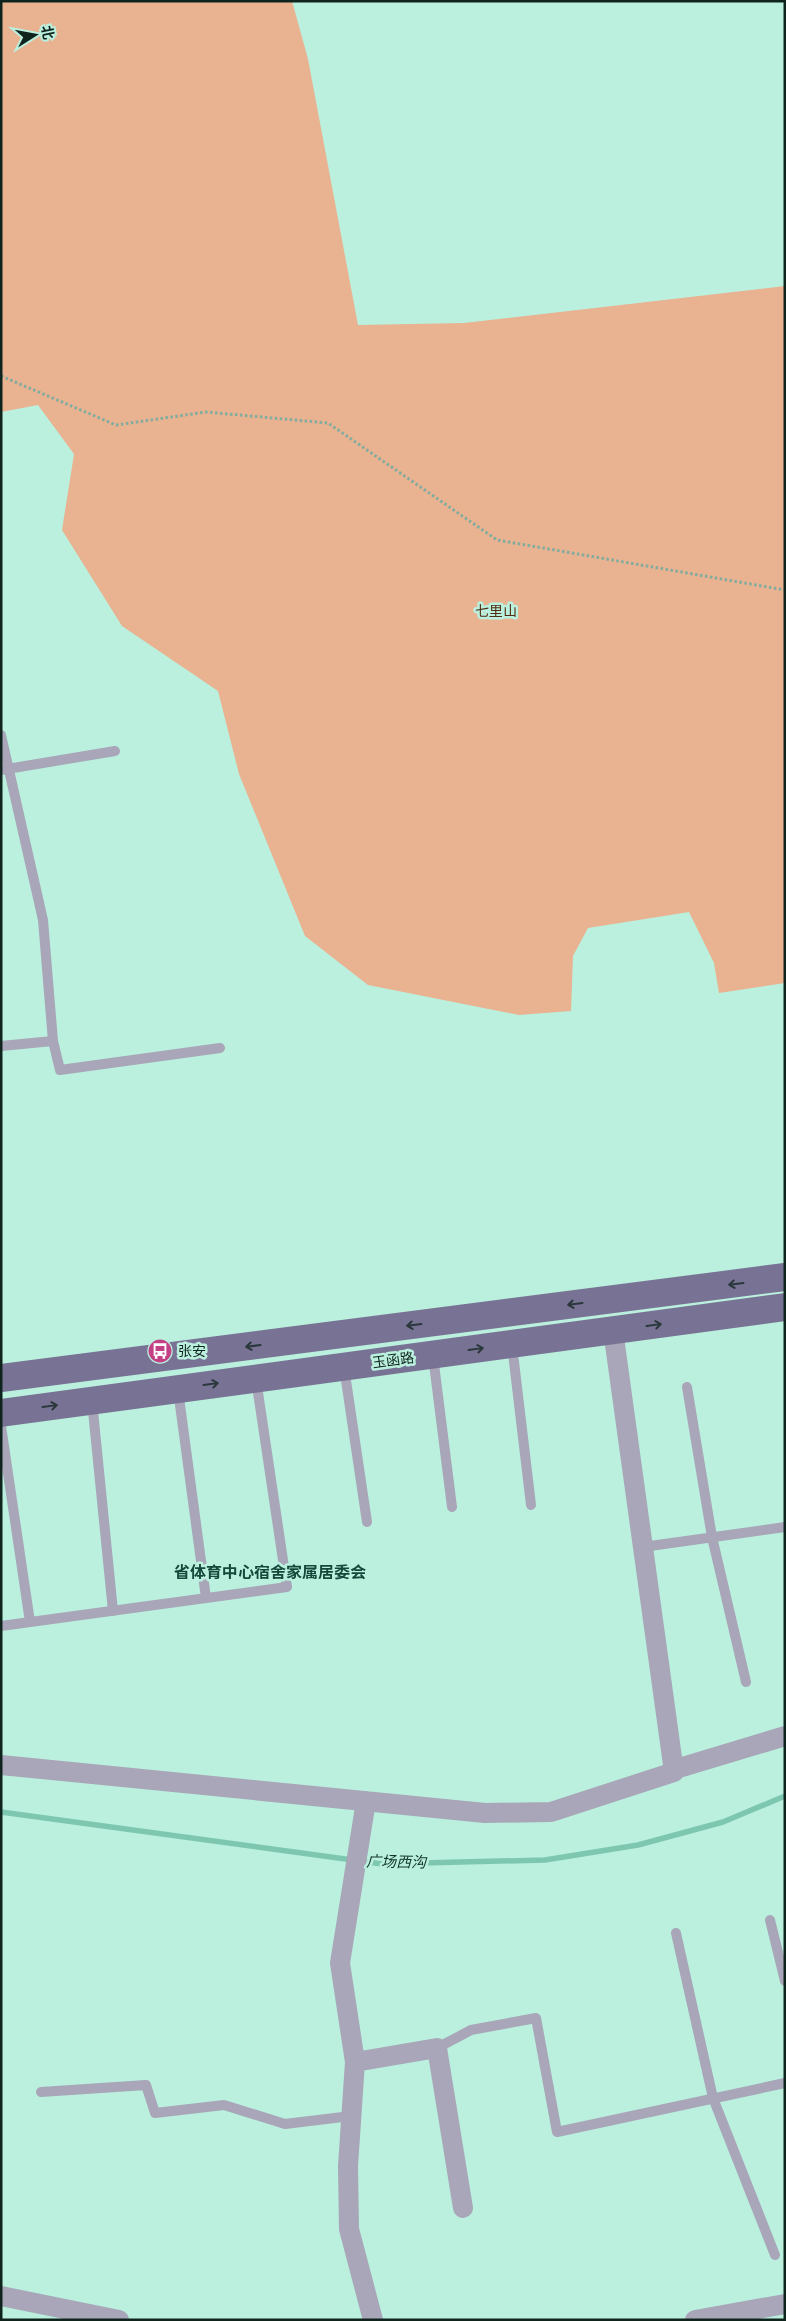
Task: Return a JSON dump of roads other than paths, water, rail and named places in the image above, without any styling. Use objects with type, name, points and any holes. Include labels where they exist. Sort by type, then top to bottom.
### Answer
[{"type":"main road","points":[[1,1378],[785,1278]]},
{"type":"main road","name":"玉函路","points":[[1,1413],[785,1307]]},
{"type":"street","points":[[1,1765],[485,1813],[551,1812],[674,1772],[613,1330]]},
{"type":"street","points":[[679,1768],[785,1736]]},
{"type":"street","points":[[366,1801],[340,1963],[355,2062],[348,2166],[349,2228],[373,2320]]},
{"type":"street","points":[[355,2062],[437,2048],[463,2208]]},
{"type":"street","points":[[1,2296],[119,2320]]},
{"type":"street","points":[[695,2320],[779,2310]]},
{"type":"lane","points":[[1,735],[6,769],[43,920],[53,1041],[60,1070],[220,1048]]},
{"type":"lane","points":[[6,769],[115,751]]},
{"type":"lane","points":[[1,1046],[53,1041]]},
{"type":"lane","points":[[511,1344],[531,1505]]},
{"type":"lane","points":[[432,1354],[452,1508]]},
{"type":"lane","points":[[344,1366],[367,1522]]},
{"type":"lane","points":[[1,1626],[287,1587],[256,1378]]},
{"type":"lane","points":[[687,1387],[712,1537],[746,1682]]},
{"type":"lane","points":[[178,1389],[206,1598]]},
{"type":"lane","points":[[91,1400],[113,1611]]},
{"type":"lane","points":[[1,1426],[30,1622]]},
{"type":"lane","points":[[643,1547],[785,1527]]},
{"type":"lane","points":[[770,1920],[785,1982]]},
{"type":"lane","points":[[676,1933],[713,2098],[776,2255]]},
{"type":"lane","points":[[437,2048],[470,2030],[536,2018],[557,2132],[785,2082]]},
{"type":"lane","points":[[41,2092],[146,2085],[155,2113],[224,2105],[285,2124],[352,2116]]},
{"type":"waterway","name":"广场西沟","points":[[1,1812],[382,1864],[545,1860],[638,1845],[723,1822],[785,1796]]},
{"type":"place","name":"张安","points":[[160,1351]]},
{"type":"district","name":"省体育中心宿舍家属居委会","points":[[270,1572]]},
{"type":"park label","name":"七里山","points":[[496,611]]}]
